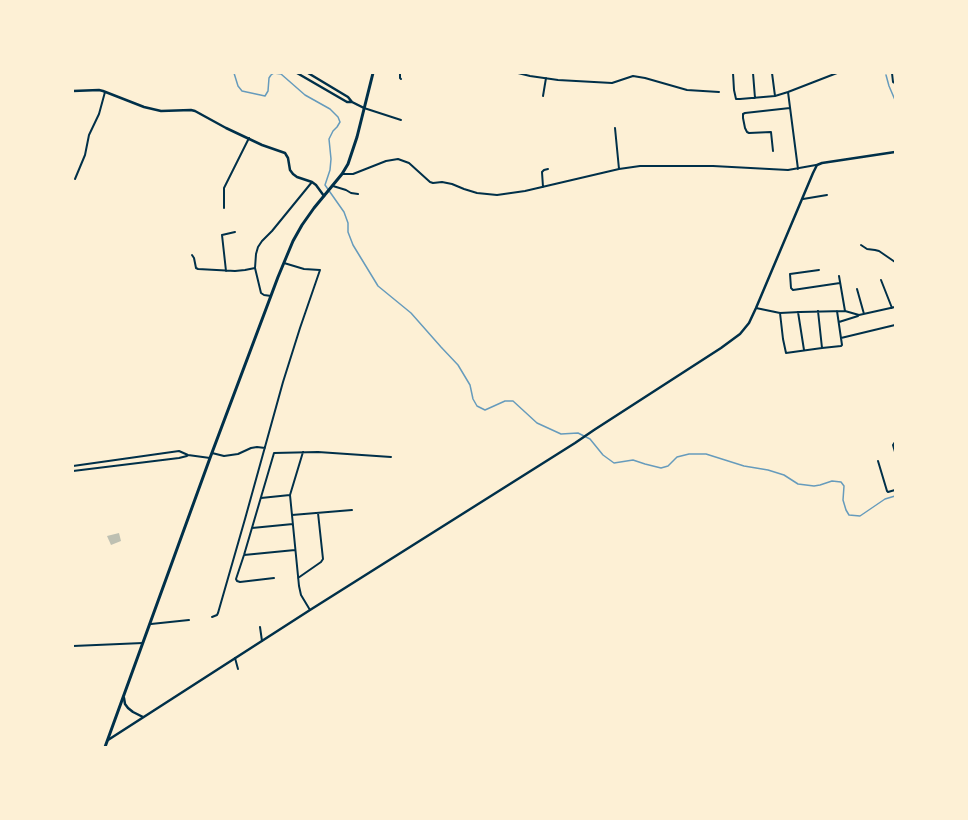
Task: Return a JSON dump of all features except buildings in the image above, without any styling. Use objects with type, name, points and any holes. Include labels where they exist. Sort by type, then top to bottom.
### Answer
[{"type":"main road","points":[[106,747],[210,458],[284,263],[293,241],[302,225],[314,208],[333,187],[348,164],[373,73]]},
{"type":"street","points":[[297,73],[347,102],[352,102],[364,108],[401,120]]},
{"type":"street","points":[[308,73],[348,97],[352,102]]},
{"type":"street","points":[[400,73],[401,78]]},
{"type":"street","points":[[518,73],[546,78],[612,83],[633,76],[687,90],[718,92]]},
{"type":"street","points":[[732,73],[736,99],[774,96],[837,73]]},
{"type":"street","points":[[753,73],[755,98]]},
{"type":"street","points":[[772,73],[774,96]]},
{"type":"street","points":[[892,73],[893,82],[895,83]]},
{"type":"street","points":[[543,96],[546,78]]},
{"type":"street","points":[[73,91],[99,90],[144,107],[161,111],[194,110],[226,128],[262,145],[285,153],[288,158],[290,170],[293,174],[312,182],[325,195]]},
{"type":"street","points":[[75,179],[85,155],[89,135],[99,114],[105,92]]},
{"type":"street","points":[[788,92],[798,169]]},
{"type":"street","points":[[773,151],[771,132],[747,132],[743,114],[790,108]]},
{"type":"street","points":[[614,128],[619,169]]},
{"type":"street","points":[[224,208],[224,188],[249,138]]},
{"type":"street","points":[[342,174],[351,174],[386,161],[398,159],[409,163],[430,182],[452,184],[477,193],[497,196],[543,188],[619,169],[646,166],[713,166],[782,170],[798,169],[822,163],[895,152]]},
{"type":"street","points":[[108,740],[143,716],[575,443],[721,348],[740,334],[749,323],[756,308],[818,165]]},
{"type":"street","points":[[543,188],[542,172],[548,169]]},
{"type":"street","points":[[271,296],[261,293],[256,268],[256,254],[258,247],[312,182]]},
{"type":"street","points":[[333,187],[358,194]]},
{"type":"street","points":[[802,199],[827,195]]},
{"type":"street","points":[[226,271],[222,235],[235,232]]},
{"type":"street","points":[[862,245],[866,248],[879,251],[895,262]]},
{"type":"street","points":[[192,255],[197,269],[226,271],[256,268]]},
{"type":"street","points":[[212,617],[218,613],[300,328],[320,270],[304,269],[284,263]]},
{"type":"street","points":[[819,270],[790,274],[791,288],[793,290],[840,283]]},
{"type":"street","points":[[838,276],[845,311]]},
{"type":"street","points":[[881,280],[895,310]]},
{"type":"street","points":[[857,289],[864,314]]},
{"type":"street","points":[[838,322],[859,315],[894,307]]},
{"type":"street","points":[[756,308],[780,313],[845,311],[859,315]]},
{"type":"street","points":[[780,313],[786,352],[840,347],[842,345],[837,311]]},
{"type":"street","points":[[798,312],[804,350]]},
{"type":"street","points":[[818,312],[822,348]]},
{"type":"street","points":[[841,338],[895,325]]},
{"type":"street","points":[[895,442],[893,445],[895,452]]},
{"type":"street","points":[[212,453],[224,456],[238,454],[251,448],[265,448]]},
{"type":"street","points":[[73,466],[179,451],[188,455],[210,458]]},
{"type":"street","points":[[303,452],[290,495],[298,578],[301,595],[310,610]]},
{"type":"street","points":[[274,578],[240,582],[236,579],[274,453],[318,452],[391,457]]},
{"type":"street","points":[[73,471],[179,458],[188,455]]},
{"type":"street","points":[[133,458],[134,464]]},
{"type":"street","points":[[878,461],[887,491],[895,490]]},
{"type":"street","points":[[77,466],[78,471]]},
{"type":"street","points":[[261,498],[290,495]]},
{"type":"street","points":[[292,515],[352,510]]},
{"type":"street","points":[[298,578],[320,563],[323,559],[318,513]]},
{"type":"street","points":[[252,528],[292,524]]},
{"type":"street","points":[[244,555],[295,550]]},
{"type":"street","points":[[149,624],[189,620]]},
{"type":"street","points":[[260,627],[262,641]]},
{"type":"street","points":[[73,646],[143,643]]},
{"type":"street","points":[[235,658],[238,669]]},
{"type":"street","points":[[124,698],[125,704],[130,709],[143,716]]},
{"type":"waterway","points":[[234,73],[238,86],[242,91],[265,96],[268,91],[269,78],[271,75],[274,73],[281,74],[305,95],[330,109],[338,117],[340,122],[329,139],[331,159],[330,170],[325,185],[344,212],[348,223],[348,232],[353,245],[378,286],[411,313],[458,365],[470,385],[473,399],[477,406],[485,410],[505,401],[513,401],[537,423],[561,434],[578,433],[590,439],[603,455],[614,463],[633,460],[661,468],[668,466],[677,457],[689,454],[706,454],[744,466],[768,470],[784,475],[798,484],[814,486],[832,481],[841,482],[844,486],[843,500],[849,515],[860,516],[885,499],[895,496]]},
{"type":"waterway","points":[[886,75],[895,100]]}]
